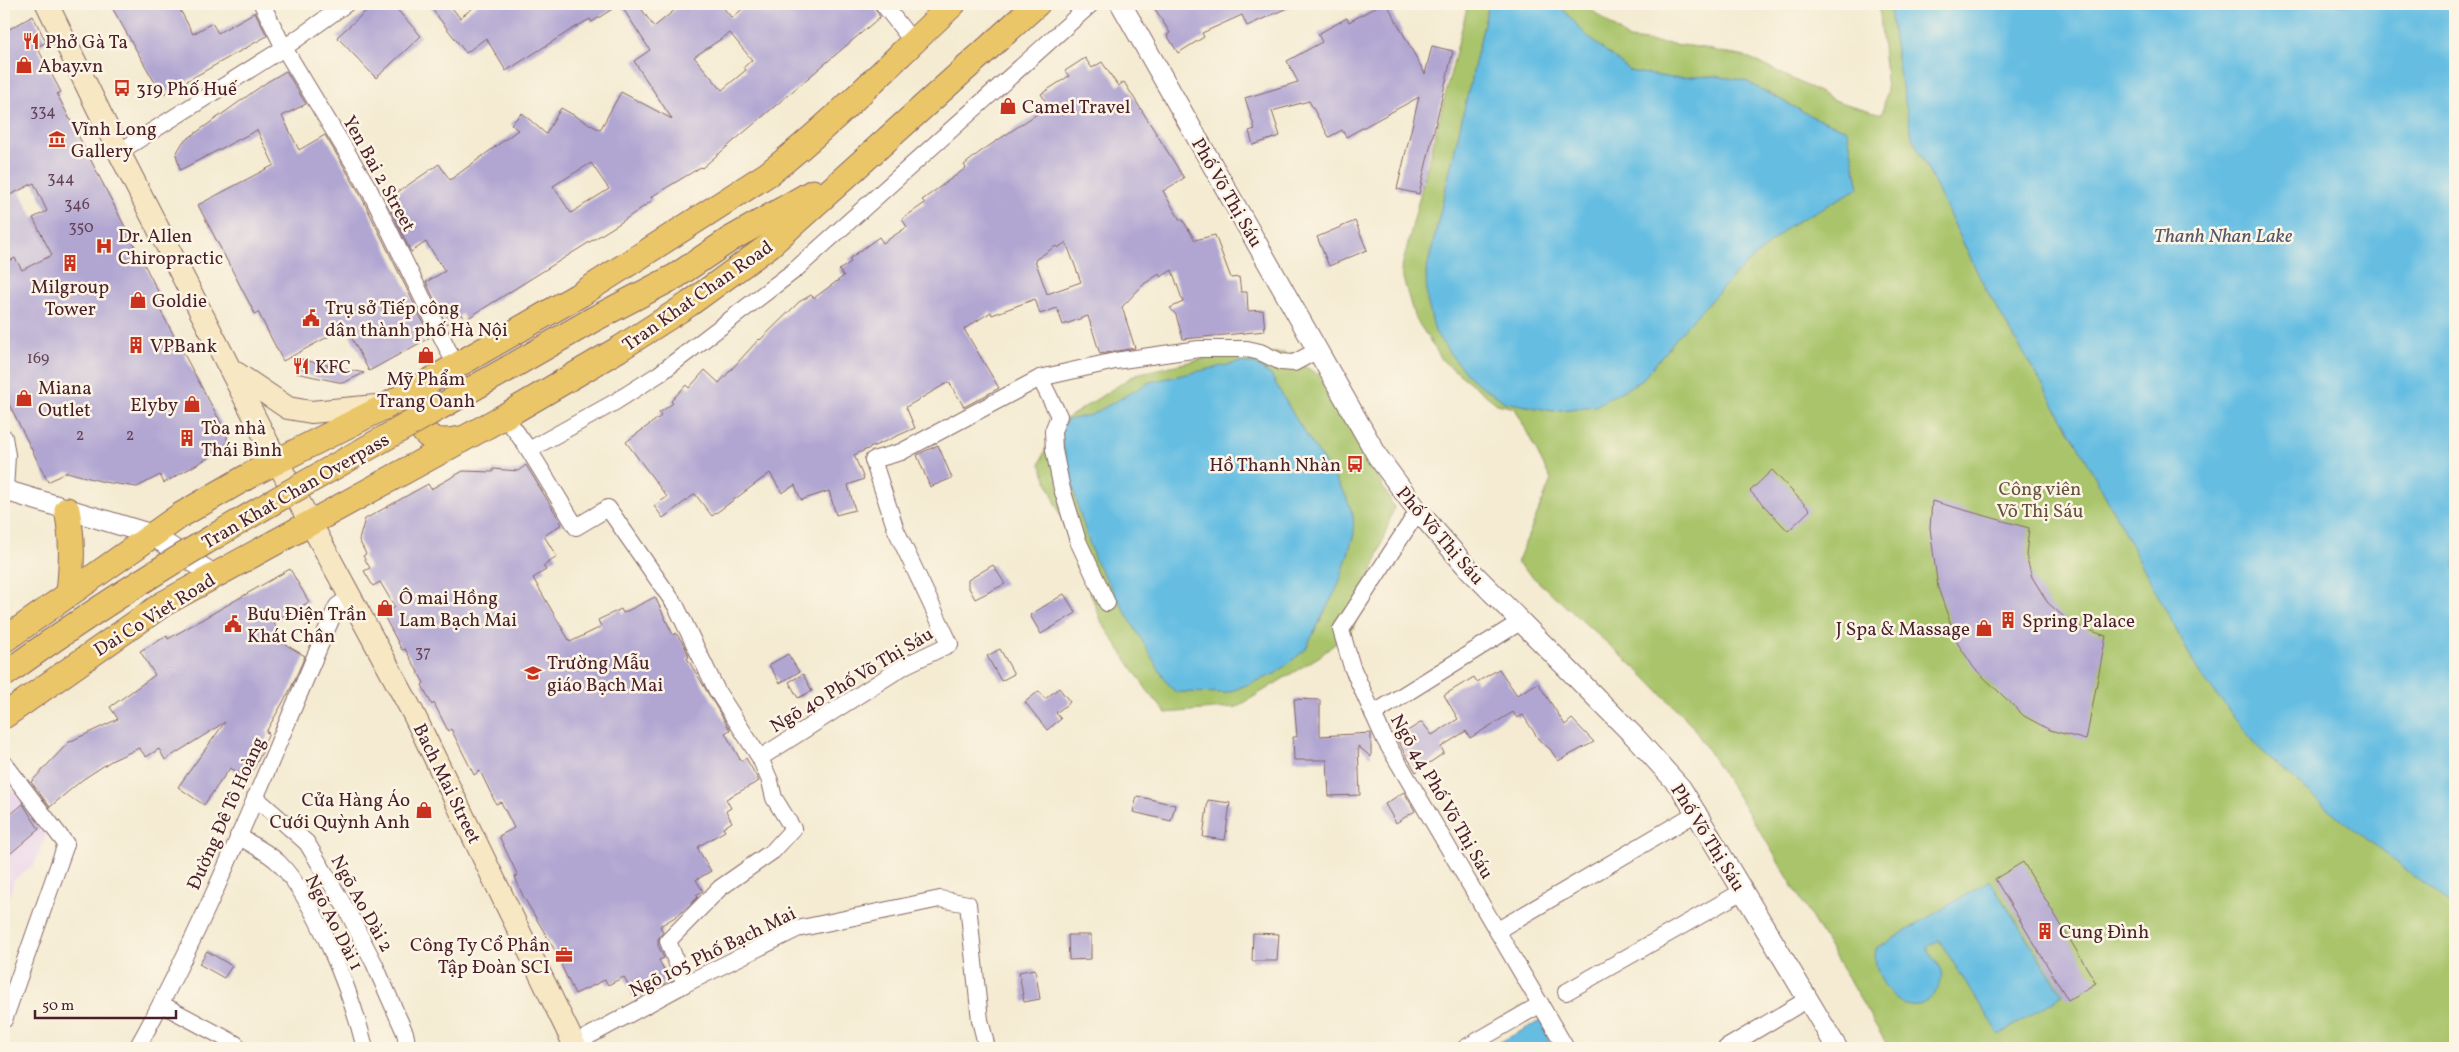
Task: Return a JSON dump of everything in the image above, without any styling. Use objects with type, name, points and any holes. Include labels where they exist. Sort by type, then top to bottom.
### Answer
[{"type":"main road","name":"Bach Mai Street","points":[[47,4],[119,152],[277,461],[413,713],[575,1046]]},
{"type":"main road","points":[[4,640],[150,534],[181,515],[277,461],[388,405],[581,294],[768,174],[802,147],[953,4]]},
{"type":"main road","name":"Tran Khat Chan Road","points":[[311,522],[505,416],[619,349],[689,304],[770,245],[1037,4]]},
{"type":"main road","name":"Tran Khat Chan Overpass","points":[[4,675],[122,592],[202,542],[594,319],[676,276],[729,240],[850,171]]},
{"type":"main road","name":"Tran Khat Chan Overpass","points":[[594,319],[724,223],[768,174]]},
{"type":"main road","points":[[456,366],[425,395],[418,406],[417,416],[420,424],[434,439],[444,441],[462,439]]},
{"type":"main road","points":[[231,369],[288,408],[311,412],[388,405]]},
{"type":"main road","points":[[67,510],[72,534],[73,560],[69,593]]},
{"type":"main road","name":"Dai Co Viet Road","points":[[4,716],[163,604],[311,522]]},
{"type":"main road","points":[[69,593],[91,589],[107,595],[114,610],[113,638]]},
{"type":"street","name":"Yen Bai 2 Street","points":[[262,4],[284,48],[369,189],[456,366]]},
{"type":"street","points":[[119,152],[284,48],[346,4]]},
{"type":"street","points":[[883,4],[913,42]]},
{"type":"street","name":"Tran Khat Chan Road","points":[[529,450],[615,402],[660,374],[795,270],[1091,4]]},
{"type":"street","name":"Phố Võ Thị Sáu","points":[[1121,4],[1378,457],[1418,512],[1466,566],[1666,769],[1698,812],[1837,1048]]},
{"type":"street","name":"Ngõ 40 Phố Võ Thị Sáu","points":[[760,758],[906,665],[950,644],[896,530],[873,460],[901,452],[1040,378],[1115,361],[1199,348],[1247,349],[1260,352],[1281,362],[1294,363],[1318,350]]},
{"type":"street","points":[[1040,378],[1059,416],[1053,431],[1054,450],[1062,490],[1078,541],[1107,603]]},
{"type":"street","points":[[505,416],[529,450],[576,527],[608,508],[676,606],[717,691],[760,758],[770,781],[774,798],[793,829],[773,851],[720,888],[668,940],[685,984]]},
{"type":"street","points":[[4,437],[7,455],[5,490],[150,534],[214,575]]},
{"type":"street","points":[[1373,714],[1352,667],[1341,630],[1418,512]]},
{"type":"street","name":"Đường Đê Tô Hoàng","points":[[137,1048],[161,1004],[238,836],[336,606],[351,596]]},
{"type":"street","name":"Ngõ 44 Phố Võ Thị Sáu","points":[[1520,622],[1373,714],[1415,792],[1566,1048]]},
{"type":"street","points":[[4,763],[66,844],[4,1020]]},
{"type":"street","name":"Ngõ Ao Dài 2","points":[[255,797],[306,842],[348,912],[374,963],[406,1033],[408,1048]]},
{"type":"street","points":[[1498,930],[1698,812]]},
{"type":"street","name":"Ngõ Ao Dài 1","points":[[238,836],[278,862],[295,882],[337,964],[365,1048]]},
{"type":"street","points":[[1566,992],[1744,891]]},
{"type":"street","name":"Ngõ 105 Phố Bạch Mai","points":[[575,1046],[685,984],[797,928],[940,898],[968,904],[980,1020],[987,1048]]},
{"type":"street","points":[[1726,1048],[1808,999]]},
{"type":"street","points":[[161,1004],[236,1044],[237,1048]]},
{"type":"street","points":[[1465,1048],[1541,1004]]},
{"type":"shaded area","points":[[4,188],[8,196],[19,190],[52,255],[22,270],[15,258],[4,264]]},
{"type":"shaded area","points":[[4,780],[48,830],[34,865],[14,880],[4,915]]},
{"type":"green space","name":"Công viên Võ Thị Sáu","points":[[1468,4],[1584,4],[1629,39],[1698,47],[1750,58],[1839,102],[1882,114],[1887,90],[1879,4],[2455,4],[2455,1048],[1889,1048],[1765,839],[1691,724],[1641,673],[1517,563],[1551,480],[1515,408],[1497,404],[1443,361],[1414,316],[1401,271]]},
{"type":"green space","points":[[1233,352],[1284,353],[1323,378],[1394,507],[1353,629],[1320,656],[1237,707],[1166,713],[1147,690],[1102,623],[1040,463],[1055,426],[1136,374]]},
{"type":"water","points":[[1491,4],[1558,4],[1587,36],[1630,71],[1672,78],[1713,76],[1744,80],[1811,116],[1847,130],[1859,188],[1789,226],[1737,273],[1689,323],[1642,380],[1595,406],[1553,411],[1505,402],[1470,378],[1435,332],[1427,300],[1426,273],[1487,11]]},
{"type":"water","name":"Thanh Nhan Lake","points":[[1889,4],[2455,4],[2455,908],[2322,804],[2259,748],[2199,673],[2083,454],[1984,286],[1912,137],[1900,77]]},
{"type":"water","points":[[1241,362],[1255,364],[1271,375],[1296,419],[1345,494],[1353,515],[1354,534],[1339,584],[1305,650],[1275,674],[1226,693],[1175,692],[1165,680],[1095,560],[1079,511],[1062,442],[1061,429],[1067,420],[1091,415],[1150,382]]},
{"type":"water","points":[[1990,880],[2063,995],[1999,1035],[1939,940],[1927,947],[1941,971],[1941,979],[1935,993],[1925,1002],[1914,1005],[1903,1003],[1893,996],[1885,986],[1875,961],[1876,949]]},
{"type":"water","points":[[1542,1020],[1553,1048],[1489,1048]]},
{"type":"building","points":[[110,4],[177,4],[193,34],[212,23],[218,33],[255,12],[267,36],[162,95]]},
{"type":"building","points":[[374,4],[392,4],[421,36],[376,78],[337,37]]},
{"type":"building","points":[[428,4],[449,4],[460,18],[478,4],[620,4],[592,22],[590,19],[574,28],[506,71],[486,38],[466,53]]},
{"type":"building","points":[[620,4],[638,4],[654,27],[682,4],[720,4],[732,18],[748,4],[873,4],[880,17],[702,168],[651,197],[653,200],[620,223],[465,320],[462,314],[446,324],[426,282],[445,271],[426,242],[411,252],[386,200],[439,164],[450,180],[518,130],[511,124],[522,113],[546,134],[561,108],[600,130],[621,92],[672,119],[634,61],[650,50]],"holes":[[[730,33],[752,60],[744,67],[746,70],[722,90],[694,57]],[[591,163],[609,189],[571,213],[553,186]]]},
{"type":"building","points":[[1152,4],[1296,4],[1247,26],[1242,15],[1202,33],[1204,37],[1178,53],[1167,35],[1170,33]]},
{"type":"building","points":[[1381,4],[1387,4],[1425,74],[1432,46],[1453,51],[1419,194],[1397,189],[1419,97],[1346,137],[1342,130],[1329,137],[1309,101],[1272,111],[1280,136],[1253,145],[1249,131],[1255,129],[1245,98],[1298,82],[1287,61],[1322,42],[1318,34],[1347,18],[1349,22]]},
{"type":"building","points":[[33,16],[46,42],[37,47],[61,92],[57,94],[164,303],[158,306],[227,434],[227,442],[222,450],[164,483],[160,475],[137,487],[104,482],[67,472],[48,482],[4,394],[4,264],[15,258],[22,270],[52,255],[33,218],[47,211],[34,183],[8,196],[4,188],[4,32]]},
{"type":"building","points":[[1085,58],[1092,68],[1102,62],[1118,86],[1124,82],[1184,178],[1163,191],[1180,220],[1182,219],[1195,240],[1215,235],[1231,278],[1239,277],[1241,292],[1247,292],[1248,311],[1263,310],[1265,331],[1183,339],[1176,315],[1170,308],[1183,302],[1172,270],[1161,277],[1159,274],[1144,284],[1122,307],[1135,348],[1100,354],[1088,316],[1063,325],[1057,308],[1040,314],[1035,299],[992,315],[991,312],[964,329],[999,388],[964,407],[949,382],[906,407],[915,428],[854,455],[864,479],[848,485],[855,510],[836,515],[829,491],[801,500],[795,485],[782,493],[770,473],[712,516],[695,494],[663,518],[654,506],[667,497],[626,442],[661,416],[659,413],[673,403],[671,401],[686,385],[689,388],[705,370],[719,383],[759,339],[799,302],[811,295],[814,298],[844,276],[839,270],[851,262],[849,259],[879,237],[883,243],[907,227],[902,219],[925,203],[922,200],[966,168],[964,165],[980,152],[1049,106],[1041,94],[1069,76],[1065,71]],"holes":[[[1066,242],[1081,282],[1047,294],[1035,260],[1056,246],[1058,248]]]},
{"type":"building","points":[[286,71],[306,104],[282,116],[299,150],[325,135],[360,194],[429,334],[427,335],[429,338],[369,371],[346,327],[283,361],[258,312],[255,314],[198,205],[274,165],[257,130],[180,170],[176,154],[183,142],[267,82]]},
{"type":"building","points":[[1355,221],[1367,250],[1329,266],[1317,237]]},
{"type":"building","points":[[299,359],[364,373],[343,383],[296,373]]},
{"type":"building","points":[[938,445],[952,478],[930,487],[917,455]]},
{"type":"building","points":[[526,465],[562,524],[544,536],[557,557],[543,566],[546,570],[533,578],[570,642],[601,627],[598,620],[621,609],[623,613],[655,597],[673,635],[676,633],[684,645],[689,657],[687,658],[730,730],[725,733],[741,761],[746,758],[759,781],[726,799],[731,808],[726,811],[732,822],[723,828],[725,831],[699,846],[698,849],[711,871],[696,880],[703,891],[696,895],[698,897],[680,914],[660,926],[663,932],[658,939],[658,945],[664,958],[659,960],[670,981],[635,998],[624,977],[608,985],[605,980],[575,994],[561,965],[563,964],[523,896],[515,877],[518,876],[499,836],[514,828],[501,802],[496,804],[480,771],[474,775],[451,729],[448,731],[434,703],[432,705],[422,685],[424,683],[405,649],[402,650],[383,614],[395,607],[380,582],[373,586],[364,571],[370,568],[363,556],[366,554],[359,540],[365,519],[428,484],[431,489],[463,471],[493,472],[493,469],[518,471]]},
{"type":"building","points":[[1772,470],[1810,510],[1788,531],[1750,491]]},
{"type":"building","name":"Spring Palace","points":[[1932,501],[2029,528],[2026,555],[2032,577],[2048,603],[2072,624],[2106,636],[2086,740],[2050,730],[2024,716],[1974,668],[1958,644],[1938,588],[1930,528]]},
{"type":"building","points":[[993,565],[1005,584],[975,599],[968,586],[968,580]]},
{"type":"building","points":[[290,569],[309,602],[273,622],[286,645],[305,656],[290,690],[266,732],[269,733],[263,745],[265,746],[249,778],[230,768],[204,805],[178,787],[225,722],[165,760],[159,749],[146,757],[139,748],[111,761],[82,780],[50,807],[31,782],[69,742],[118,719],[110,707],[155,675],[140,651],[167,636],[168,639]]},
{"type":"building","points":[[1064,594],[1076,613],[1041,634],[1030,615]]},
{"type":"building","points":[[1000,649],[1014,674],[1001,681],[987,656]]},
{"type":"building","points":[[788,654],[799,672],[780,683],[769,665]]},
{"type":"building","points":[[1499,669],[1517,695],[1538,683],[1565,725],[1572,719],[1594,742],[1558,761],[1550,749],[1539,740],[1523,715],[1517,718],[1513,712],[1470,738],[1466,731],[1441,747],[1444,753],[1416,772],[1396,738],[1422,722],[1432,735],[1458,719],[1444,695],[1474,677],[1477,682]]},
{"type":"building","points":[[803,674],[812,691],[798,698],[789,682]]},
{"type":"building","points":[[1059,688],[1070,702],[1056,713],[1061,719],[1047,730],[1025,702],[1039,691],[1045,699]]},
{"type":"building","points":[[1294,699],[1320,700],[1320,736],[1371,733],[1371,757],[1358,746],[1360,795],[1329,796],[1327,760],[1294,760],[1293,737],[1297,737]]},
{"type":"building","points":[[1404,792],[1415,811],[1396,823],[1385,804]]},
{"type":"building","points":[[1137,796],[1175,805],[1171,821],[1133,812]]},
{"type":"building","points":[[1208,800],[1230,803],[1225,840],[1203,837]]},
{"type":"building","points":[[23,804],[39,829],[4,859],[4,820]]},
{"type":"building","name":"Cung Đình","points":[[2023,862],[2096,983],[2068,1000],[1995,879]]},
{"type":"building","points":[[1253,933],[1279,934],[1277,961],[1252,961]]},
{"type":"building","points":[[1068,935],[1091,935],[1091,959],[1069,960]]},
{"type":"building","points":[[207,951],[232,966],[224,978],[199,964]]},
{"type":"building","points":[[1035,969],[1040,999],[1024,1002],[1019,972]]},
{"type":"place","name":"Phở Gà Ta","points":[[31,41]]},
{"type":"place","name":"Abay.vn","points":[[24,65]]},
{"type":"place","name":"319 Phố Huế","points":[[122,88]]},
{"type":"place","name":"Camel Travel","points":[[1008,106]]},
{"type":"place","name":"Vĩnh Long Gallery","points":[[57,139]]},
{"type":"place","name":"Dr. Allen Chiropractic","points":[[104,246]]},
{"type":"place","name":"Milgroup Tower","points":[[70,263]]},
{"type":"place","name":"Goldie","points":[[138,300]]},
{"type":"place","name":"Trụ sở Tiếp công dân thành phố Hà Nội","points":[[311,318]]},
{"type":"place","name":"VPBank","points":[[136,345]]},
{"type":"place","name":"Mỹ Phẩm Trang Oanh","points":[[426,355]]},
{"type":"place","name":"KFC","points":[[301,366]]},
{"type":"place","name":"Miana Outlet","points":[[24,398]]},
{"type":"place","name":"Elyby","points":[[192,404]]},
{"type":"place","name":"Tòa nhà Thái Bình","points":[[187,438]]},
{"type":"place","name":"Hồ Thanh Nhàn","points":[[1355,464]]},
{"type":"place","name":"Ô mai Hồng Lam Bạch Mai","points":[[385,608]]},
{"type":"place","name":"Spring Palace","points":[[2008,620]]},
{"type":"place","name":"Bưu Điện Trần Khát Chân","points":[[233,624]]},
{"type":"place","name":"J Spa & Massage","points":[[1984,628]]},
{"type":"place","name":"Trường Mẫu giáo Bạch Mai","points":[[533,673]]},
{"type":"place","name":"Cửa Hàng Áo Cưới Quỳnh Anh","points":[[424,810]]},
{"type":"place","name":"Cung Đình","points":[[2045,931]]},
{"type":"place","name":"Công Ty Cổ Phần Tập Đoàn SCI","points":[[564,955]]}]
